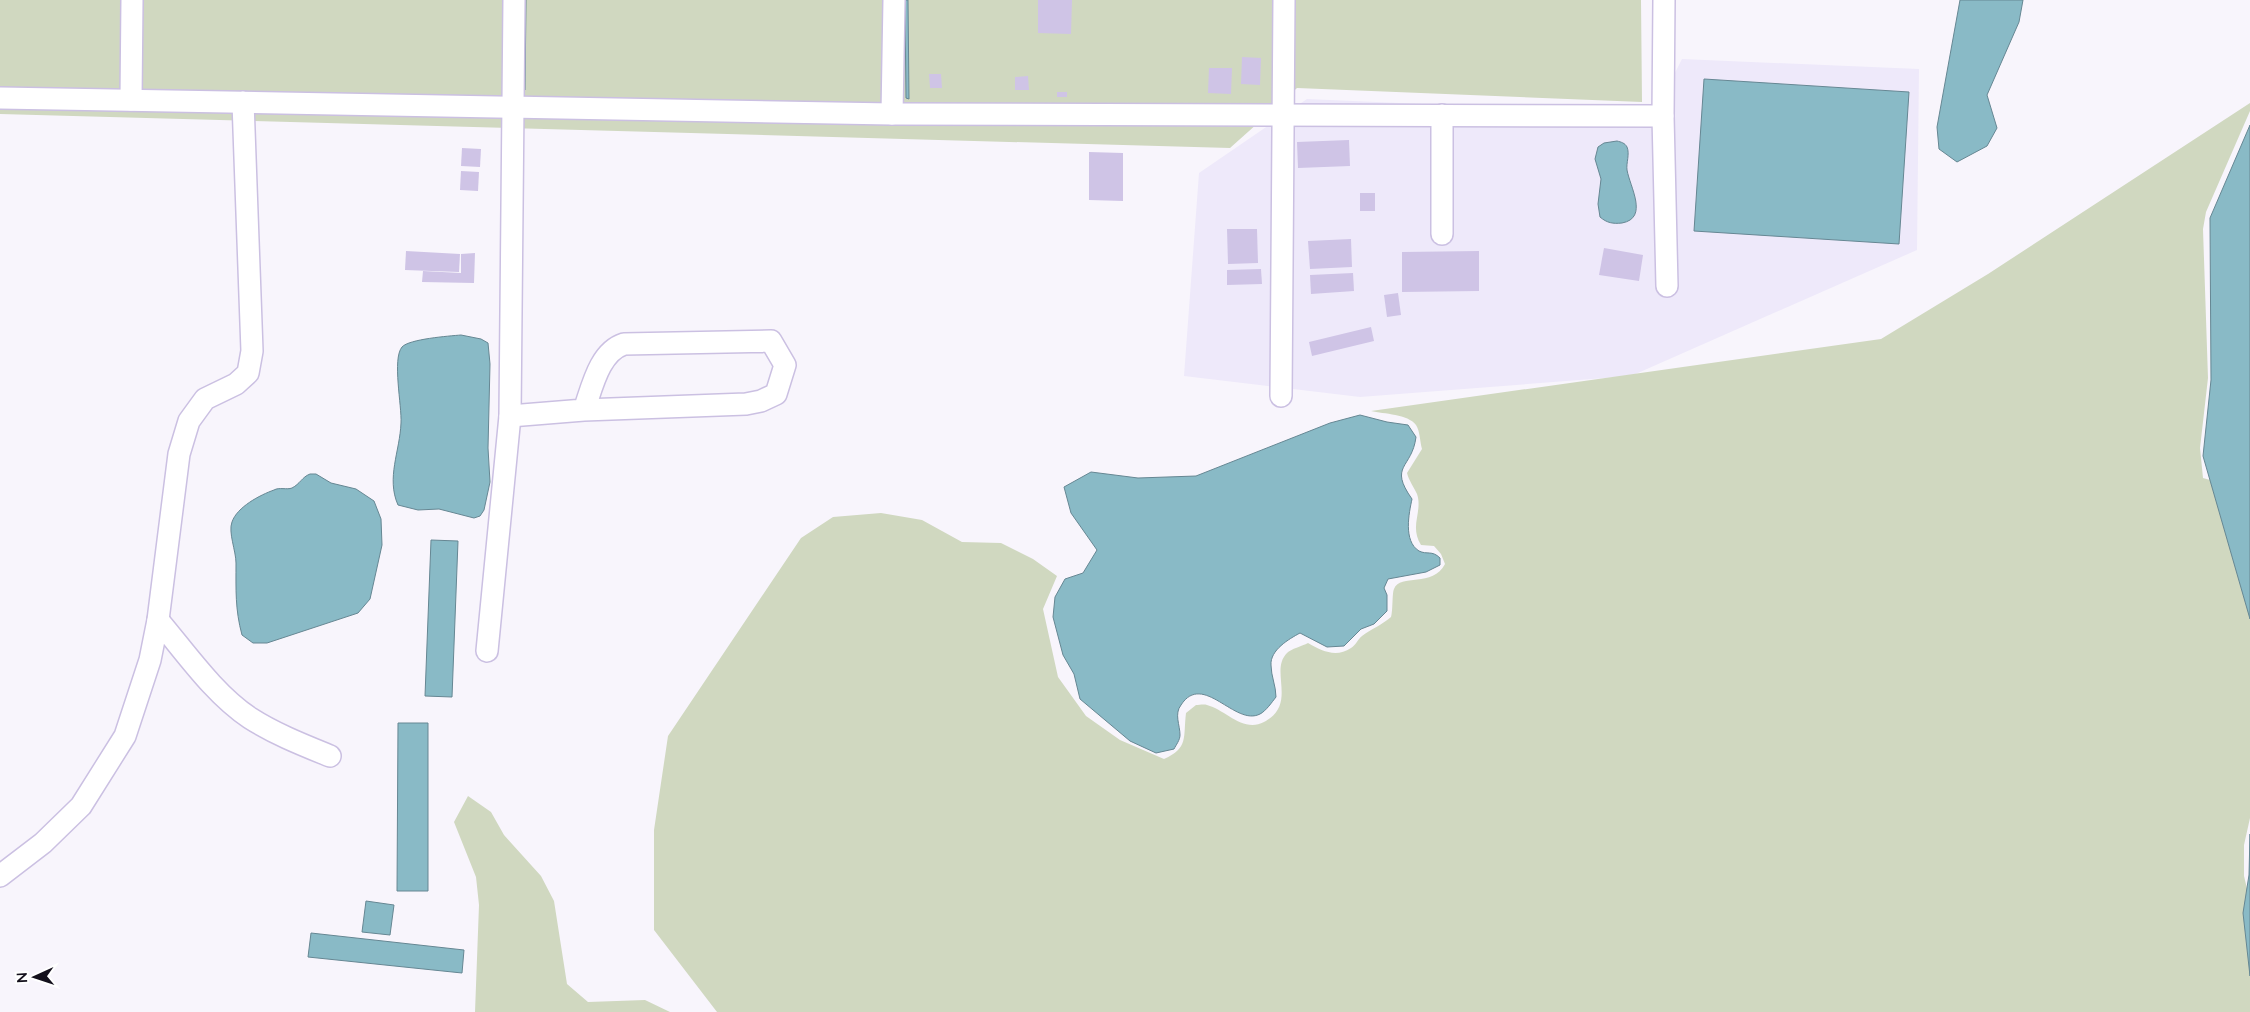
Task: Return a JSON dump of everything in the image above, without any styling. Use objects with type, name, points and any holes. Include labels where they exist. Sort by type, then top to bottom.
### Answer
[{"type":"street","points":[[131,100],[132,0]]},
{"type":"street","points":[[487,651],[510,416],[514,0]]},
{"type":"street","points":[[892,114],[894,0]]},
{"type":"street","points":[[1281,396],[1284,0]]},
{"type":"street","points":[[1664,0],[1663,116],[1667,286]]},
{"type":"street","points":[[0,98],[892,114],[1663,116]]},
{"type":"street","points":[[0,876],[43,843],[80,806],[126,736],[141,693],[158,620],[179,454],[188,421],[205,399],[236,384],[248,373],[252,350],[243,102]]},
{"type":"street","points":[[1442,115],[1442,234]]},
{"type":"street","points":[[510,416],[584,410],[746,404],[761,401],[776,394],[786,365],[771,341],[624,344],[614,348],[604,360],[584,410]]},
{"type":"street","points":[[158,620],[216,688],[249,717],[280,735],[330,756]]},
{"type":"shaded area","points":[[1682,59],[1919,69],[1917,250],[1631,376],[1360,397],[1184,376],[1199,173],[1307,99],[1654,114]]},
{"type":"green space","points":[[0,0],[1641,0],[1642,102],[1297,88],[1230,148],[0,114]]},
{"type":"green space","points":[[2250,103],[2250,111],[2206,212],[2203,229],[2208,378],[2200,448],[2203,478],[2210,480],[2250,561],[2250,818],[2244,845],[2244,876],[2250,901],[2250,1012],[717,1012],[654,930],[654,830],[668,736],[801,538],[833,517],[881,513],[922,520],[962,542],[1001,543],[1033,559],[1057,576],[1043,609],[1058,677],[1086,716],[1120,740],[1164,759],[1178,751],[1181,746],[1186,713],[1196,705],[1206,705],[1214,708],[1235,720],[1249,725],[1264,722],[1274,715],[1279,706],[1282,660],[1287,653],[1308,643],[1324,651],[1334,653],[1340,653],[1351,648],[1362,636],[1391,617],[1393,591],[1397,584],[1433,576],[1445,564],[1441,554],[1434,546],[1421,545],[1416,532],[1417,494],[1407,473],[1422,449],[1417,427],[1412,421],[1402,417],[1371,411],[1881,339],[1988,274]]},
{"type":"green space","points":[[468,796],[491,812],[504,835],[541,876],[554,901],[567,984],[588,1002],[645,1000],[670,1012],[475,1012],[479,905],[476,877],[454,822]]},
{"type":"water","points":[[523,0],[526,0],[525,90],[522,91]]},
{"type":"water","points":[[905,0],[908,0],[909,99],[906,98]]},
{"type":"water","points":[[1960,0],[2023,0],[2019,22],[1987,95],[1997,128],[1987,146],[1957,162],[1939,149],[1937,127]]},
{"type":"water","points":[[1704,79],[1909,92],[1899,244],[1694,231]]},
{"type":"water","points":[[2250,125],[2250,619],[2203,456],[2211,380],[2210,218]]},
{"type":"water","points":[[1617,141],[1625,145],[1628,150],[1627,170],[1636,201],[1635,215],[1630,220],[1622,223],[1608,222],[1600,217],[1598,204],[1601,179],[1595,159],[1598,147],[1604,143]]},
{"type":"water","points":[[461,335],[481,339],[488,343],[490,364],[488,448],[490,482],[484,510],[480,516],[474,518],[439,509],[418,510],[398,505],[393,485],[401,423],[398,372],[399,353],[402,347],[412,342]]},
{"type":"water","points":[[1360,415],[1408,425],[1416,437],[1414,447],[1402,473],[1405,488],[1412,499],[1408,526],[1409,534],[1411,541],[1419,551],[1432,553],[1440,558],[1440,565],[1426,572],[1388,579],[1384,588],[1387,595],[1387,611],[1374,624],[1361,629],[1344,646],[1327,647],[1300,633],[1281,646],[1274,655],[1271,669],[1276,697],[1267,709],[1260,714],[1250,716],[1240,713],[1209,696],[1199,694],[1190,696],[1179,708],[1180,737],[1174,749],[1156,753],[1130,741],[1080,699],[1074,674],[1063,655],[1053,617],[1055,597],[1065,579],[1083,573],[1097,550],[1071,513],[1064,487],[1091,472],[1138,478],[1196,476],[1330,423]]},
{"type":"water","points":[[310,474],[316,474],[331,483],[356,489],[374,501],[381,519],[382,545],[370,599],[358,613],[267,643],[253,643],[242,635],[238,617],[236,558],[231,531],[232,522],[239,511],[256,498],[276,489],[292,488]]},
{"type":"water","points":[[431,540],[458,541],[452,697],[425,696]]},
{"type":"water","points":[[398,723],[428,723],[428,891],[397,891]]},
{"type":"water","points":[[2250,834],[2250,976],[2243,913],[2249,875]]},
{"type":"water","points":[[366,901],[394,905],[390,935],[362,932]]},
{"type":"water","points":[[311,933],[464,950],[462,973],[308,957]]},
{"type":"building","points":[[1038,0],[1072,0],[1071,34],[1038,33]]},
{"type":"building","points":[[1242,57],[1261,58],[1260,85],[1241,84]]},
{"type":"building","points":[[1209,68],[1232,68],[1231,94],[1208,93]]},
{"type":"building","points":[[929,74],[941,74],[942,88],[930,88]]},
{"type":"building","points":[[1028,76],[1029,90],[1015,90],[1015,77]]},
{"type":"building","points":[[1057,92],[1067,92],[1067,97],[1057,97]]},
{"type":"building","points":[[1349,140],[1350,166],[1298,168],[1297,142]]},
{"type":"building","points":[[462,148],[481,149],[480,167],[461,166]]},
{"type":"building","points":[[1089,152],[1123,153],[1123,201],[1089,200]]},
{"type":"building","points":[[461,171],[479,172],[478,191],[460,190]]},
{"type":"building","points":[[1360,193],[1375,193],[1375,211],[1360,211]]},
{"type":"building","points":[[1227,229],[1257,229],[1258,263],[1228,264]]},
{"type":"building","points":[[1351,239],[1352,267],[1310,269],[1308,241]]},
{"type":"building","points":[[1604,248],[1643,255],[1639,281],[1599,275]]},
{"type":"building","points":[[406,251],[460,254],[459,272],[405,270]]},
{"type":"building","points":[[1479,251],[1479,291],[1402,292],[1402,252]]},
{"type":"building","points":[[475,253],[474,283],[422,282],[423,271],[461,273],[461,254]]},
{"type":"building","points":[[1261,269],[1262,284],[1227,285],[1227,270]]},
{"type":"building","points":[[1353,273],[1354,291],[1311,294],[1310,275]]},
{"type":"building","points":[[1398,293],[1401,315],[1387,317],[1384,295]]},
{"type":"building","points":[[1371,327],[1374,341],[1312,356],[1309,342]]}]
